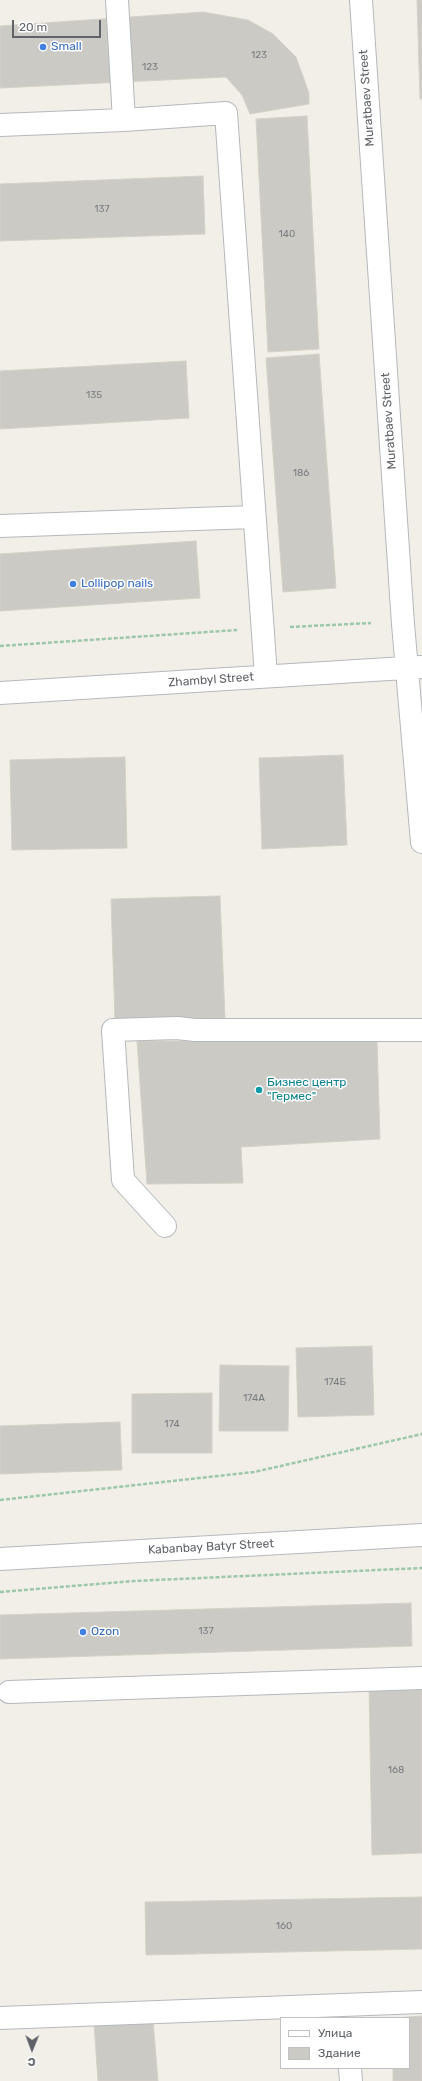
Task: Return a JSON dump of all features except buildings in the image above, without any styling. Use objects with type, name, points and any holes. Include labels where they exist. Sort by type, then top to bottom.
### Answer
[{"type":"street","points":[[117,0],[124,120]]},
{"type":"street","name":"Muratbaev Street","points":[[361,0],[415,668],[422,842]]},
{"type":"street","points":[[0,124],[124,120],[226,113],[261,628],[266,676]]},
{"type":"street","points":[[0,526],[254,517]]},
{"type":"street","name":"Zhambyl Street","points":[[0,693],[415,668]]},
{"type":"street","points":[[165,1226],[123,1180],[113,1030],[177,1028],[203,1030],[422,1030]]},
{"type":"street","name":"Kabanbay Batyr Street","points":[[0,1559],[422,1535]]},
{"type":"street","points":[[10,1692],[422,1678]]},
{"type":"street","points":[[0,2018],[347,2011],[422,2002]]},
{"type":"street","points":[[350,2069],[351,2081]]},
{"type":"path","points":[[0,646],[261,628],[371,623]]},
{"type":"path","points":[[0,1500],[254,1472],[422,1434]]},
{"type":"path","points":[[0,1592],[134,1581],[422,1568]]},
{"type":"place","name":"Small","points":[[43,47]]},
{"type":"place","name":"Lollipop nails","points":[[73,584]]},
{"type":"place","name":"Бизнес центр \"Гермес\"","points":[[259,1090]]},
{"type":"place","name":"Ozon","points":[[83,1632]]}]
